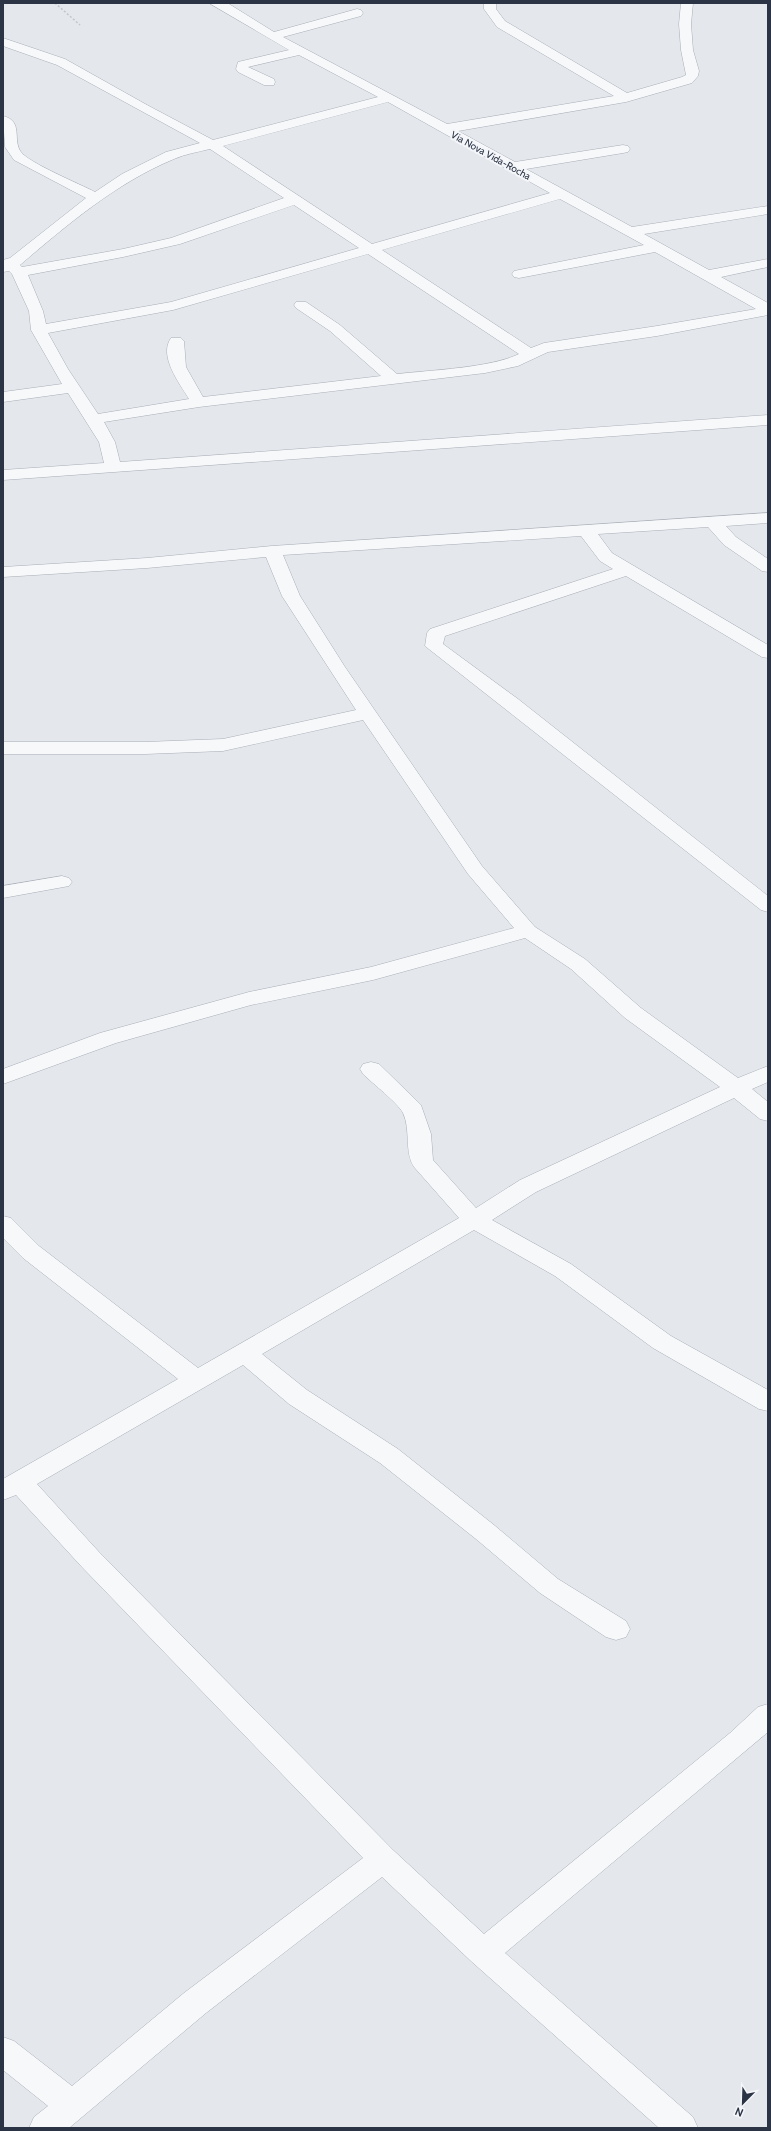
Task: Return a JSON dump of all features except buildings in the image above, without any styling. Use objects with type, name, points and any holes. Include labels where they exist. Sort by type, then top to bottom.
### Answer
[{"type":"street","points":[[490,3],[490,9],[501,24],[626,98]]},
{"type":"street","points":[[443,129],[565,110],[626,98],[675,84],[692,76],[693,71],[687,50],[686,36],[687,3]]},
{"type":"street","name":"Via Nova Vida-Rocha","points":[[221,4],[272,36],[390,98],[768,310]]},
{"type":"street","points":[[272,36],[357,13]]},
{"type":"street","points":[[3,42],[61,62],[142,108],[213,145],[529,354]]},
{"type":"street","points":[[269,82],[242,69],[242,65],[301,51]]},
{"type":"street","points":[[9,266],[94,197],[144,167],[170,155],[390,98]]},
{"type":"street","points":[[3,120],[11,129],[11,148],[23,161],[94,197]]},
{"type":"street","points":[[512,167],[623,149]]},
{"type":"street","points":[[39,330],[173,306],[373,250],[562,194]]},
{"type":"street","points":[[9,266],[123,253],[175,241],[296,199]]},
{"type":"street","points":[[630,232],[768,210]]},
{"type":"street","points":[[519,274],[658,248]]},
{"type":"street","points":[[708,275],[768,263]]},
{"type":"street","points":[[9,266],[36,311],[39,330],[60,369],[74,387],[107,442],[113,468]]},
{"type":"street","points":[[301,305],[334,328],[394,379]]},
{"type":"street","points":[[94,419],[199,402],[394,379],[513,363],[544,348],[657,331],[768,310]]},
{"type":"street","points":[[176,341],[176,366],[199,402]]},
{"type":"street","points":[[3,397],[74,387]]},
{"type":"street","points":[[3,475],[768,420]]},
{"type":"street","points":[[3,572],[147,563],[272,551],[768,518]]},
{"type":"street","points":[[713,522],[730,541],[768,567]]},
{"type":"street","points":[[586,529],[597,547],[606,557],[768,653]]},
{"type":"street","points":[[272,551],[291,596],[336,668],[475,870],[528,931],[578,964],[633,1013],[737,1088],[768,1114]]},
{"type":"street","points":[[626,570],[436,633],[434,646],[620,788],[768,906]]},
{"type":"street","points":[[3,748],[145,748],[224,745],[368,713]]},
{"type":"street","points":[[3,892],[62,882]]},
{"type":"street","points":[[3,1077],[108,1038],[249,999],[373,973],[528,931]]},
{"type":"street","points":[[371,1069],[413,1110],[420,1134],[422,1162],[474,1220],[563,1270],[662,1342],[768,1402]]},
{"type":"street","points":[[682,2128],[482,1953],[383,1859],[90,1559],[12,1486],[474,1220],[528,1186],[768,1073]]},
{"type":"street","points":[[3,1224],[31,1252],[196,1380]]},
{"type":"street","points":[[244,1352],[298,1397],[389,1456],[485,1532],[549,1586],[616,1629]]},
{"type":"street","points":[[482,1953],[740,1741],[768,1715]]},
{"type":"street","points":[[45,2128],[195,2003],[383,1859]]},
{"type":"street","points":[[3,2050],[71,2105]]},
{"type":"path","points":[[55,3],[80,25]]}]
